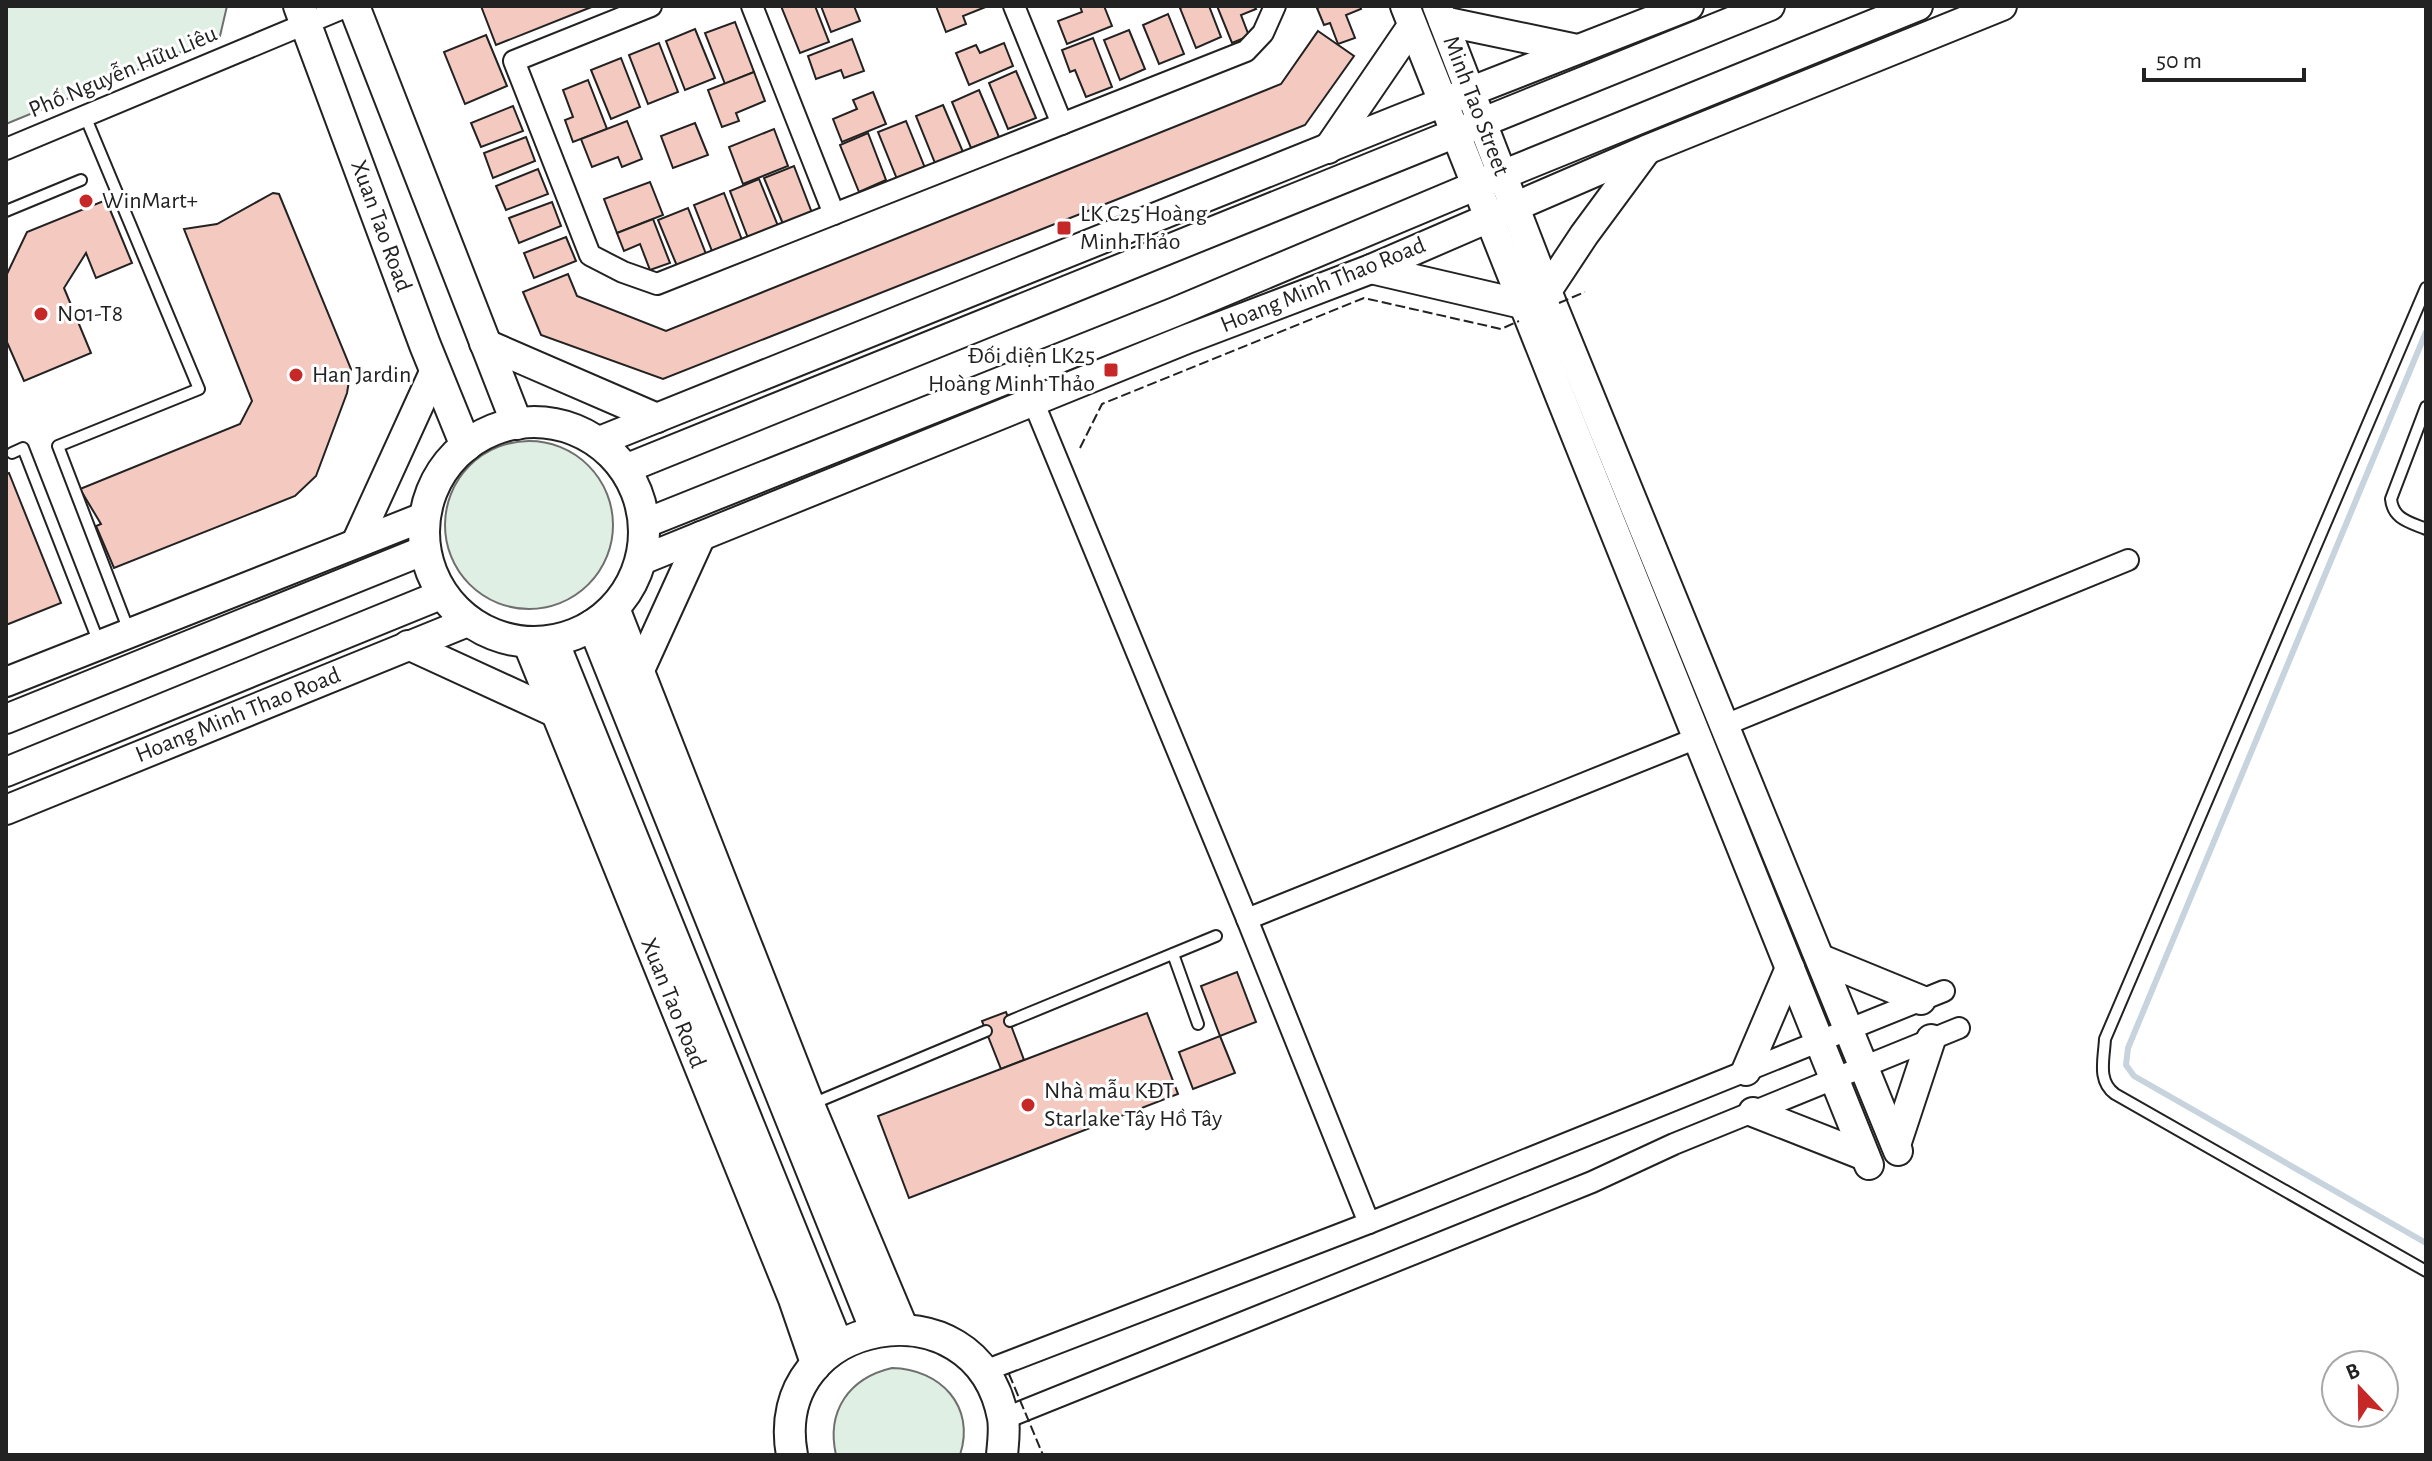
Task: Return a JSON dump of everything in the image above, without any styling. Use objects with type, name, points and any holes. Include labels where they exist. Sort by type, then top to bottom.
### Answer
[{"type":"main road","points":[[351,6],[517,424]]},
{"type":"main road","points":[[597,442],[1689,6]]},
{"type":"main road","points":[[625,469],[1770,6]]},
{"type":"main road","name":"Hoang Minh Thao Road","points":[[646,523],[1175,312],[1918,6]]},
{"type":"main road","name":"Hoang Minh Thao Road","points":[[642,560],[1187,339],[1371,269],[1646,150],[2002,6]]},
{"type":"main road","points":[[1440,14],[1577,50]]},
{"type":"main road","name":"Minh Tao Street","points":[[1440,14],[1515,207],[1541,300]]},
{"type":"main road","name":"Xuan Tao Road","points":[[302,15],[466,446]]},
{"type":"main road","points":[[1328,149],[1408,16]]},
{"type":"main road","name":"Minh Tao Street","points":[[1408,16],[1488,218],[1541,300]]},
{"type":"main road","points":[[1541,300],[1646,150],[1634,122]]},
{"type":"main road","points":[[1328,149],[1340,179]]},
{"type":"main road","points":[[1371,269],[1541,300]]},
{"type":"main road","points":[[1541,300],[1725,725],[1897,1148],[1931,1039]]},
{"type":"main road","points":[[1541,300],[1697,738],[1867,1160],[1753,1112]]},
{"type":"main road","points":[[1175,312],[1187,339]]},
{"type":"main road","points":[[484,343],[657,418]]},
{"type":"main road","points":[[356,543],[435,370]]},
{"type":"main road","points":[[539,422],[576,430],[606,448],[625,469],[646,523],[642,560],[635,578],[604,616],[586,630],[540,642],[517,642],[483,631],[453,608],[432,577],[423,541],[427,504],[442,470],[466,446],[502,426],[539,422]]},
{"type":"main road","points":[[6,682],[426,516]]},
{"type":"main road","points":[[639,672],[701,536]]},
{"type":"main road","points":[[6,719],[425,550]]},
{"type":"main road","name":"Hoang Minh Thao Road","points":[[6,772],[443,594]]},
{"type":"main road","points":[[604,616],[639,672],[810,1105],[890,1330]]},
{"type":"main road","points":[[604,616],[890,1330]]},
{"type":"main road","name":"Hoang Minh Thao Road","points":[[6,810],[470,621]]},
{"type":"main road","name":"Xuan Tao Road","points":[[540,642],[556,713],[793,1299],[816,1366]]},
{"type":"main road","name":"Xuan Tao Road","points":[[540,642],[838,1346]]},
{"type":"main road","points":[[408,645],[556,713]]},
{"type":"main road","points":[[1821,959],[1932,996]]},
{"type":"main road","points":[[1746,1071],[1790,968]]},
{"type":"main road","points":[[792,1455],[789,1440],[792,1413],[801,1388],[816,1366],[838,1346],[890,1330],[939,1337],[970,1357],[992,1385],[1003,1419],[1002,1455]]},
{"type":"street","name":"Phố Nguyễn Hữu Liêu","points":[[6,149],[85,116],[302,15],[351,6]]},
{"type":"street","points":[[651,6],[514,61],[590,255],[623,272],[657,284],[1246,51],[1263,33],[1275,6]]},
{"type":"street","points":[[752,6],[834,214]]},
{"type":"street","points":[[1014,6],[1062,124]]},
{"type":"street","points":[[1033,401],[1369,1223]]},
{"type":"street","points":[[1725,725],[2128,560]]},
{"type":"street","points":[[1247,919],[1697,738]]},
{"type":"street","points":[[982,1372],[1369,1223],[1932,996]]},
{"type":"street","points":[[1003,1419],[1592,1182],[1959,1028]]},
{"type":"lane","points":[[85,116],[199,389],[58,446],[130,633]]},
{"type":"lane","points":[[6,211],[81,180]]},
{"type":"lane","points":[[2426,288],[2105,1039],[2103,1078],[2111,1090],[2426,1271]]},
{"type":"lane","points":[[2426,407],[2391,499],[2397,516],[2426,529]]},
{"type":"lane","points":[[12,453],[23,448],[100,645]]},
{"type":"lane","points":[[1010,1021],[1216,936]]},
{"type":"lane","points":[[1173,954],[1198,1024]]},
{"type":"lane","points":[[810,1105],[986,1031]]},
{"type":"green space","points":[[6,6],[227,6],[220,36],[6,124]]},
{"type":"green space","points":[[529,441],[561,448],[576,455],[588,466],[599,478],[606,493],[613,525],[606,557],[599,572],[588,584],[576,595],[561,602],[529,609],[497,602],[482,595],[470,584],[459,572],[452,557],[445,525],[452,493],[459,478],[470,466],[482,455],[497,448]]},
{"type":"green space","points":[[892,1368],[925,1375],[950,1394],[963,1421],[964,1437],[960,1455],[836,1455],[834,1424],[844,1399],[864,1380]]},
{"type":"building","points":[[481,6],[594,6],[496,45]]},
{"type":"building","points":[[781,6],[815,6],[829,42],[800,53]]},
{"type":"building","points":[[821,6],[854,6],[860,21],[831,32]]},
{"type":"building","points":[[936,6],[988,6],[963,16],[966,24],[946,32]]},
{"type":"building","points":[[1080,6],[1104,6],[1112,26],[1067,44],[1058,21],[1082,12]]},
{"type":"building","points":[[1209,6],[1221,37],[1196,48],[1180,8]]},
{"type":"building","points":[[1217,6],[1254,6],[1256,9],[1241,15],[1249,36],[1232,43]]},
{"type":"building","points":[[1360,6],[1361,9],[1346,15],[1355,38],[1338,44],[1330,23],[1324,25],[1317,8]]},
{"type":"building","points":[[1168,14],[1184,54],[1159,64],[1143,25]]},
{"type":"building","points":[[735,22],[754,72],[725,84],[705,33]]},
{"type":"building","points":[[695,29],[715,78],[685,90],[666,41]]},
{"type":"building","points":[[1129,30],[1145,69],[1120,80],[1104,40]]},
{"type":"building","points":[[1318,31],[1354,56],[1305,125],[663,379],[541,335],[523,292],[568,274],[577,296],[666,331],[1281,84]]},
{"type":"building","points":[[486,35],[507,86],[465,104],[444,52]]},
{"type":"building","points":[[1093,38],[1112,87],[1086,97],[1075,70],[1070,72],[1062,50]]},
{"type":"building","points":[[852,39],[864,71],[844,78],[841,70],[816,79],[808,56]]},
{"type":"building","points":[[659,43],[678,92],[648,104],[629,55]]},
{"type":"building","points":[[1004,43],[1013,66],[969,85],[956,53],[976,45],[980,53]]},
{"type":"building","points":[[621,58],[640,107],[611,119],[591,70]]},
{"type":"building","points":[[1016,71],[1036,118],[1008,129],[989,83]]},
{"type":"building","points":[[754,72],[765,101],[736,113],[739,121],[722,127],[708,90]]},
{"type":"building","points":[[588,80],[607,129],[573,142],[565,120],[573,117],[563,90]]},
{"type":"building","points":[[979,90],[999,137],[971,148],[952,102]]},
{"type":"building","points":[[873,92],[886,124],[842,142],[833,119],[857,109],[853,100]]},
{"type":"building","points":[[943,105],[963,152],[935,163],[916,116]]},
{"type":"building","points":[[513,106],[523,131],[481,147],[471,123]]},
{"type":"building","points":[[627,121],[642,159],[622,167],[618,157],[592,167],[581,139]]},
{"type":"building","points":[[906,121],[925,168],[897,179],[878,132]]},
{"type":"building","points":[[695,123],[708,155],[673,168],[661,136]]},
{"type":"building","points":[[774,129],[788,166],[743,184],[729,147]]},
{"type":"building","points":[[868,133],[886,180],[859,192],[840,145]]},
{"type":"building","points":[[526,137],[535,161],[493,178],[484,153]]},
{"type":"building","points":[[794,166],[812,213],[783,224],[764,178]]},
{"type":"building","points":[[538,169],[548,194],[506,210],[496,186]]},
{"type":"building","points":[[759,179],[778,226],[748,238],[730,191]]},
{"type":"building","points":[[650,182],[663,215],[617,233],[604,199]]},
{"type":"building","name":"Han Jardin","points":[[273,193],[279,194],[351,369],[347,393],[316,476],[295,496],[114,568],[96,526],[101,524],[80,489],[240,424],[252,401],[184,229],[217,224]]},
{"type":"building","points":[[724,193],[742,240],[712,251],[694,205]]},
{"type":"building","name":"N01-T8","points":[[106,200],[132,263],[96,278],[86,253],[64,288],[91,353],[24,381],[6,340],[6,276],[27,232]]},
{"type":"building","points":[[552,202],[561,226],[519,243],[509,218]]},
{"type":"building","points":[[688,208],[706,254],[677,266],[658,220]]},
{"type":"building","points":[[653,219],[670,263],[650,270],[640,244],[624,251],[617,233]]},
{"type":"building","points":[[566,237],[576,261],[534,278],[524,253]]},
{"type":"building","points":[[9,473],[61,603],[6,625],[6,474]]},
{"type":"building","points":[[1237,972],[1256,1022],[1220,1036],[1201,986]]},
{"type":"building","points":[[1006,1012],[1024,1060],[1001,1069],[982,1021]]},
{"type":"building","name":"Nhà mẫu KĐT Starlake Tây Hồ Tây","points":[[1147,1013],[1178,1094],[909,1198],[878,1116]]},
{"type":"building","points":[[1220,1036],[1235,1073],[1193,1089],[1179,1052]]},
{"type":"waterway","points":[[2426,332],[2128,1048],[2126,1065],[2134,1076],[2426,1243]]},
{"type":"fence","points":[[1559,303],[1585,292]]},
{"type":"fence","points":[[1080,448],[1102,404],[1364,298],[1501,329],[1519,321]]},
{"type":"fence","points":[[1009,1374],[1043,1455]]},
{"type":"place","name":"WinMart+","points":[[86,201]]},
{"type":"place","name":"LK C25 Hoàng Minh Thảo","points":[[1064,228]]},
{"type":"place","name":"N01-T8","points":[[41,314]]},
{"type":"place","name":"Đối diện LK25 Hoàng Minh Thảo","points":[[1111,370]]},
{"type":"place","name":"Han Jardin","points":[[296,375]]},
{"type":"place","name":"Nhà mẫu KĐT Starlake Tây Hồ Tây","points":[[1028,1105]]}]
